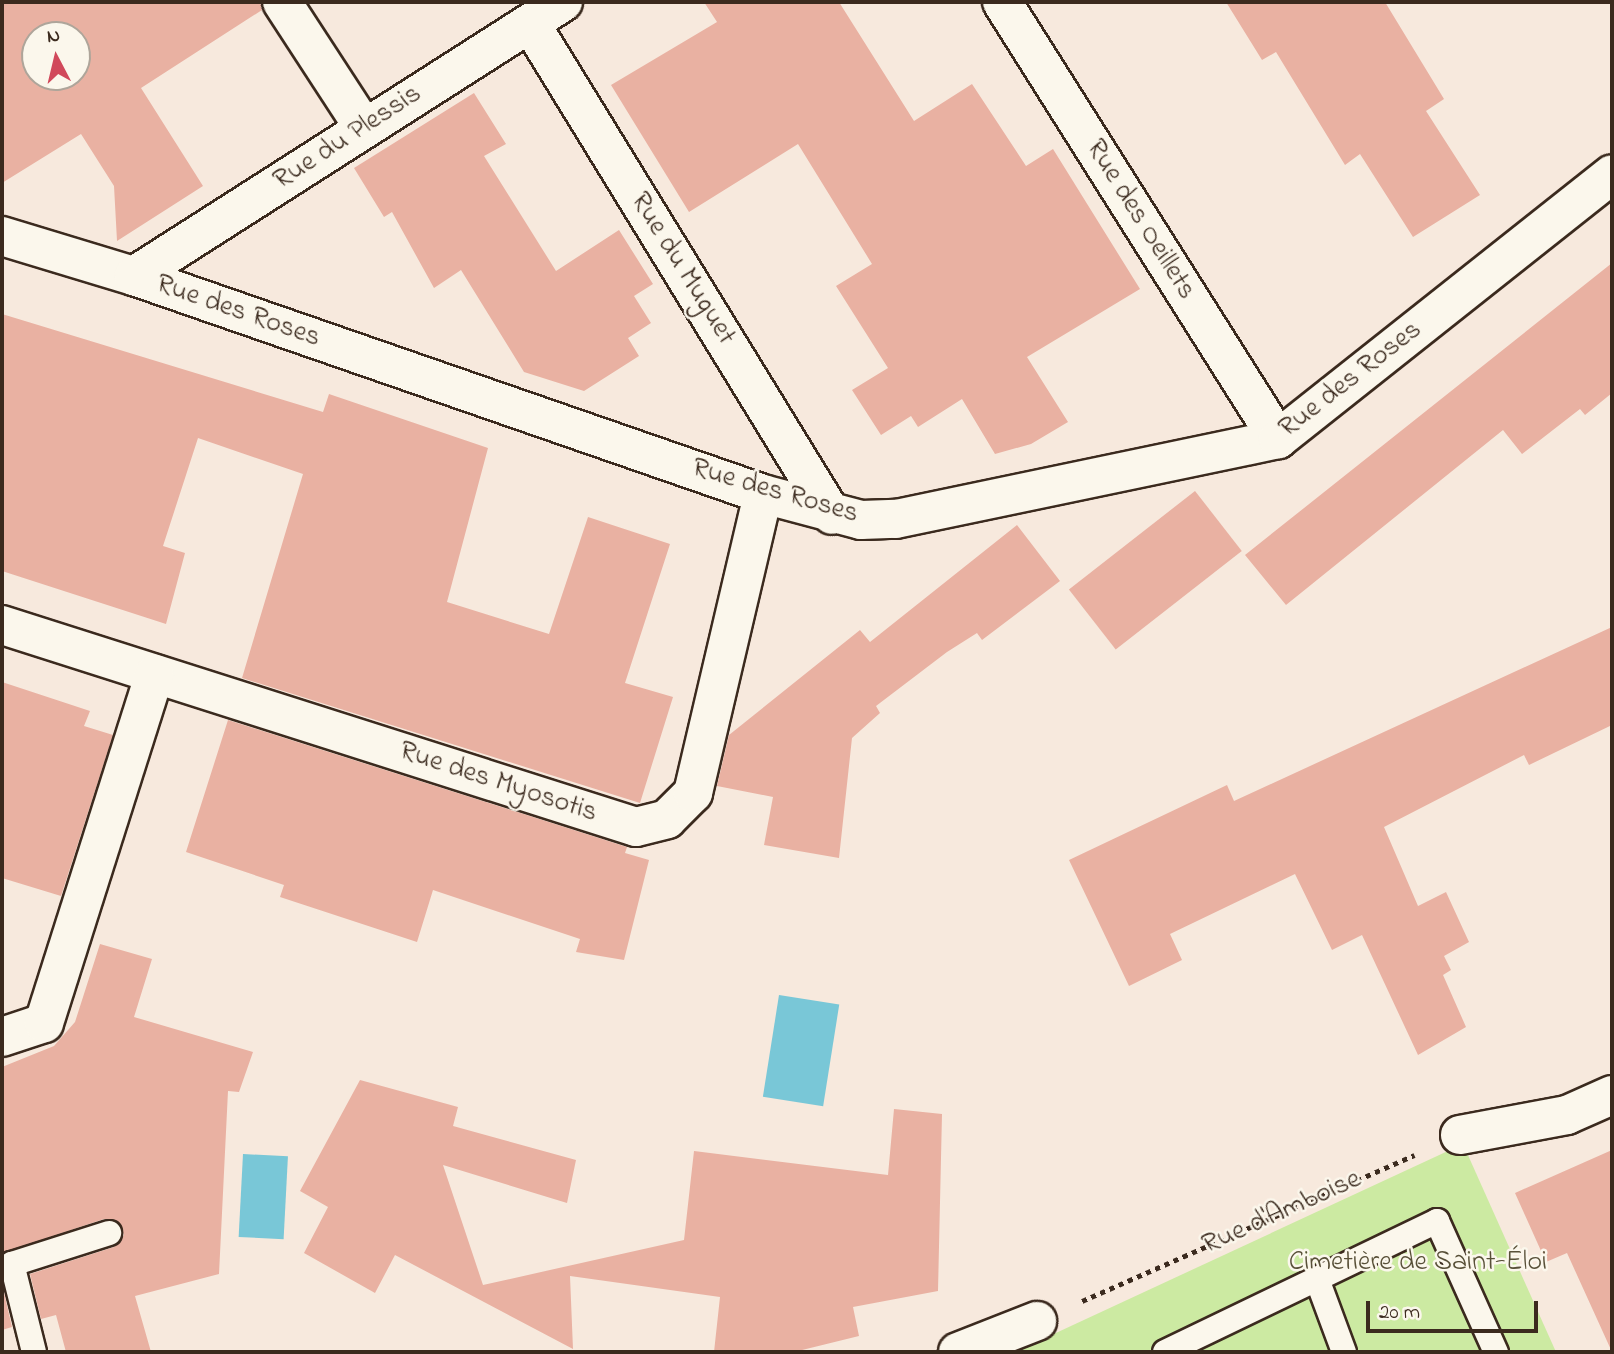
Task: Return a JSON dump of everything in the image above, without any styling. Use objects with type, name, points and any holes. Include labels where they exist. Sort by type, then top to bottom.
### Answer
[{"type":"street","points":[[282,2],[364,128]]},
{"type":"street","name":"Rue du Plessis","points":[[134,275],[563,2]]},
{"type":"street","name":"Rue des Oeillets","points":[[1002,2],[1278,439]]},
{"type":"street","name":"Rue du Muguet","points":[[530,23],[832,515]]},
{"type":"street","name":"Rue des Roses","points":[[2,236],[134,275],[763,494],[832,515],[896,519],[1278,439],[1612,174]]},
{"type":"street","name":"Rue des Myosotis","points":[[2,625],[636,827],[667,819],[693,793],[763,494]]},
{"type":"street","points":[[2,1037],[44,1023],[155,674]]},
{"type":"street","points":[[1460,1135],[1567,1115],[1612,1095]]},
{"type":"street","points":[[958,1352],[1037,1321]]},
{"type":"lane","points":[[1165,1352],[1437,1221],[1496,1352]]},
{"type":"lane","points":[[34,1352],[12,1264],[109,1233]]},
{"type":"lane","points":[[1317,1279],[1344,1352]]},
{"type":"path","name":"Rue d'Amboise","points":[[1037,1321],[1460,1135]]},
{"type":"green space","name":"Cimetière de Saint-Éloi","points":[[1463,1144],[1556,1352],[1015,1352]]},
{"type":"water","points":[[779,995],[839,1005],[823,1106],[763,1097]]},
{"type":"water","points":[[243,1154],[288,1156],[284,1239],[239,1237]]},
{"type":"building","points":[[2,2],[260,2],[262,10],[141,88],[203,186],[117,241],[114,186],[81,134],[2,183]]},
{"type":"building","points":[[704,2],[839,2],[914,121],[972,84],[1026,166],[1053,149],[1140,289],[1027,357],[1068,422],[1031,444],[995,454],[962,399],[918,427],[911,416],[881,435],[852,390],[888,368],[836,286],[872,264],[798,144],[689,212],[611,85],[717,22]]},
{"type":"building","points":[[1226,2],[1385,2],[1444,99],[1426,111],[1480,195],[1413,237],[1360,154],[1345,165],[1276,52],[1262,60]]},
{"type":"building","points":[[474,93],[506,144],[484,156],[556,271],[619,230],[653,284],[634,296],[651,323],[628,338],[639,356],[584,391],[524,372],[461,270],[434,288],[392,212],[384,217],[354,168]]},
{"type":"building","points":[[1612,263],[1612,393],[1585,415],[1580,409],[1522,454],[1503,430],[1286,605],[1245,555]]},
{"type":"building","points":[[2,314],[323,412],[329,394],[488,448],[447,602],[549,634],[588,517],[670,544],[625,683],[673,697],[640,803],[242,678],[303,474],[198,438],[163,546],[185,553],[166,624],[2,571]]},
{"type":"building","points":[[1195,491],[1242,551],[1116,649],[1069,590]]},
{"type":"building","points":[[1017,525],[1060,581],[982,640],[977,633],[947,652],[876,706],[880,713],[852,738],[839,858],[764,845],[773,797],[717,786],[729,735],[860,630],[870,642]]},
{"type":"building","points":[[1612,627],[1612,725],[1529,765],[1524,755],[1384,827],[1418,906],[1446,892],[1469,942],[1444,956],[1451,970],[1443,975],[1466,1027],[1418,1055],[1362,935],[1332,950],[1295,874],[1170,934],[1182,960],[1129,986],[1069,860],[1227,785],[1234,801]]},
{"type":"building","points":[[2,682],[90,711],[84,726],[113,735],[61,896],[2,878]]},
{"type":"building","points":[[228,720],[627,847],[625,853],[649,860],[624,960],[576,952],[580,939],[433,890],[417,942],[280,897],[284,885],[186,852]]},
{"type":"building","points":[[100,944],[152,959],[134,1017],[253,1052],[239,1092],[228,1091],[219,1274],[135,1296],[151,1352],[66,1352],[56,1315],[41,1319],[30,1274],[114,1247],[124,1235],[118,1222],[104,1219],[2,1253],[2,1067],[54,1046],[75,1022]]},
{"type":"building","points":[[360,1080],[458,1107],[453,1126],[576,1160],[567,1203],[443,1165],[483,1285],[684,1240],[694,1151],[888,1175],[894,1109],[942,1114],[938,1291],[853,1307],[859,1336],[794,1352],[714,1352],[720,1297],[570,1276],[573,1349],[395,1255],[375,1293],[304,1253],[328,1207],[300,1191]]},
{"type":"building","points":[[1612,1150],[1612,1352],[1567,1253],[1546,1262],[1515,1193]]},
{"type":"building","points":[[2,1284],[12,1327],[2,1330]]}]
